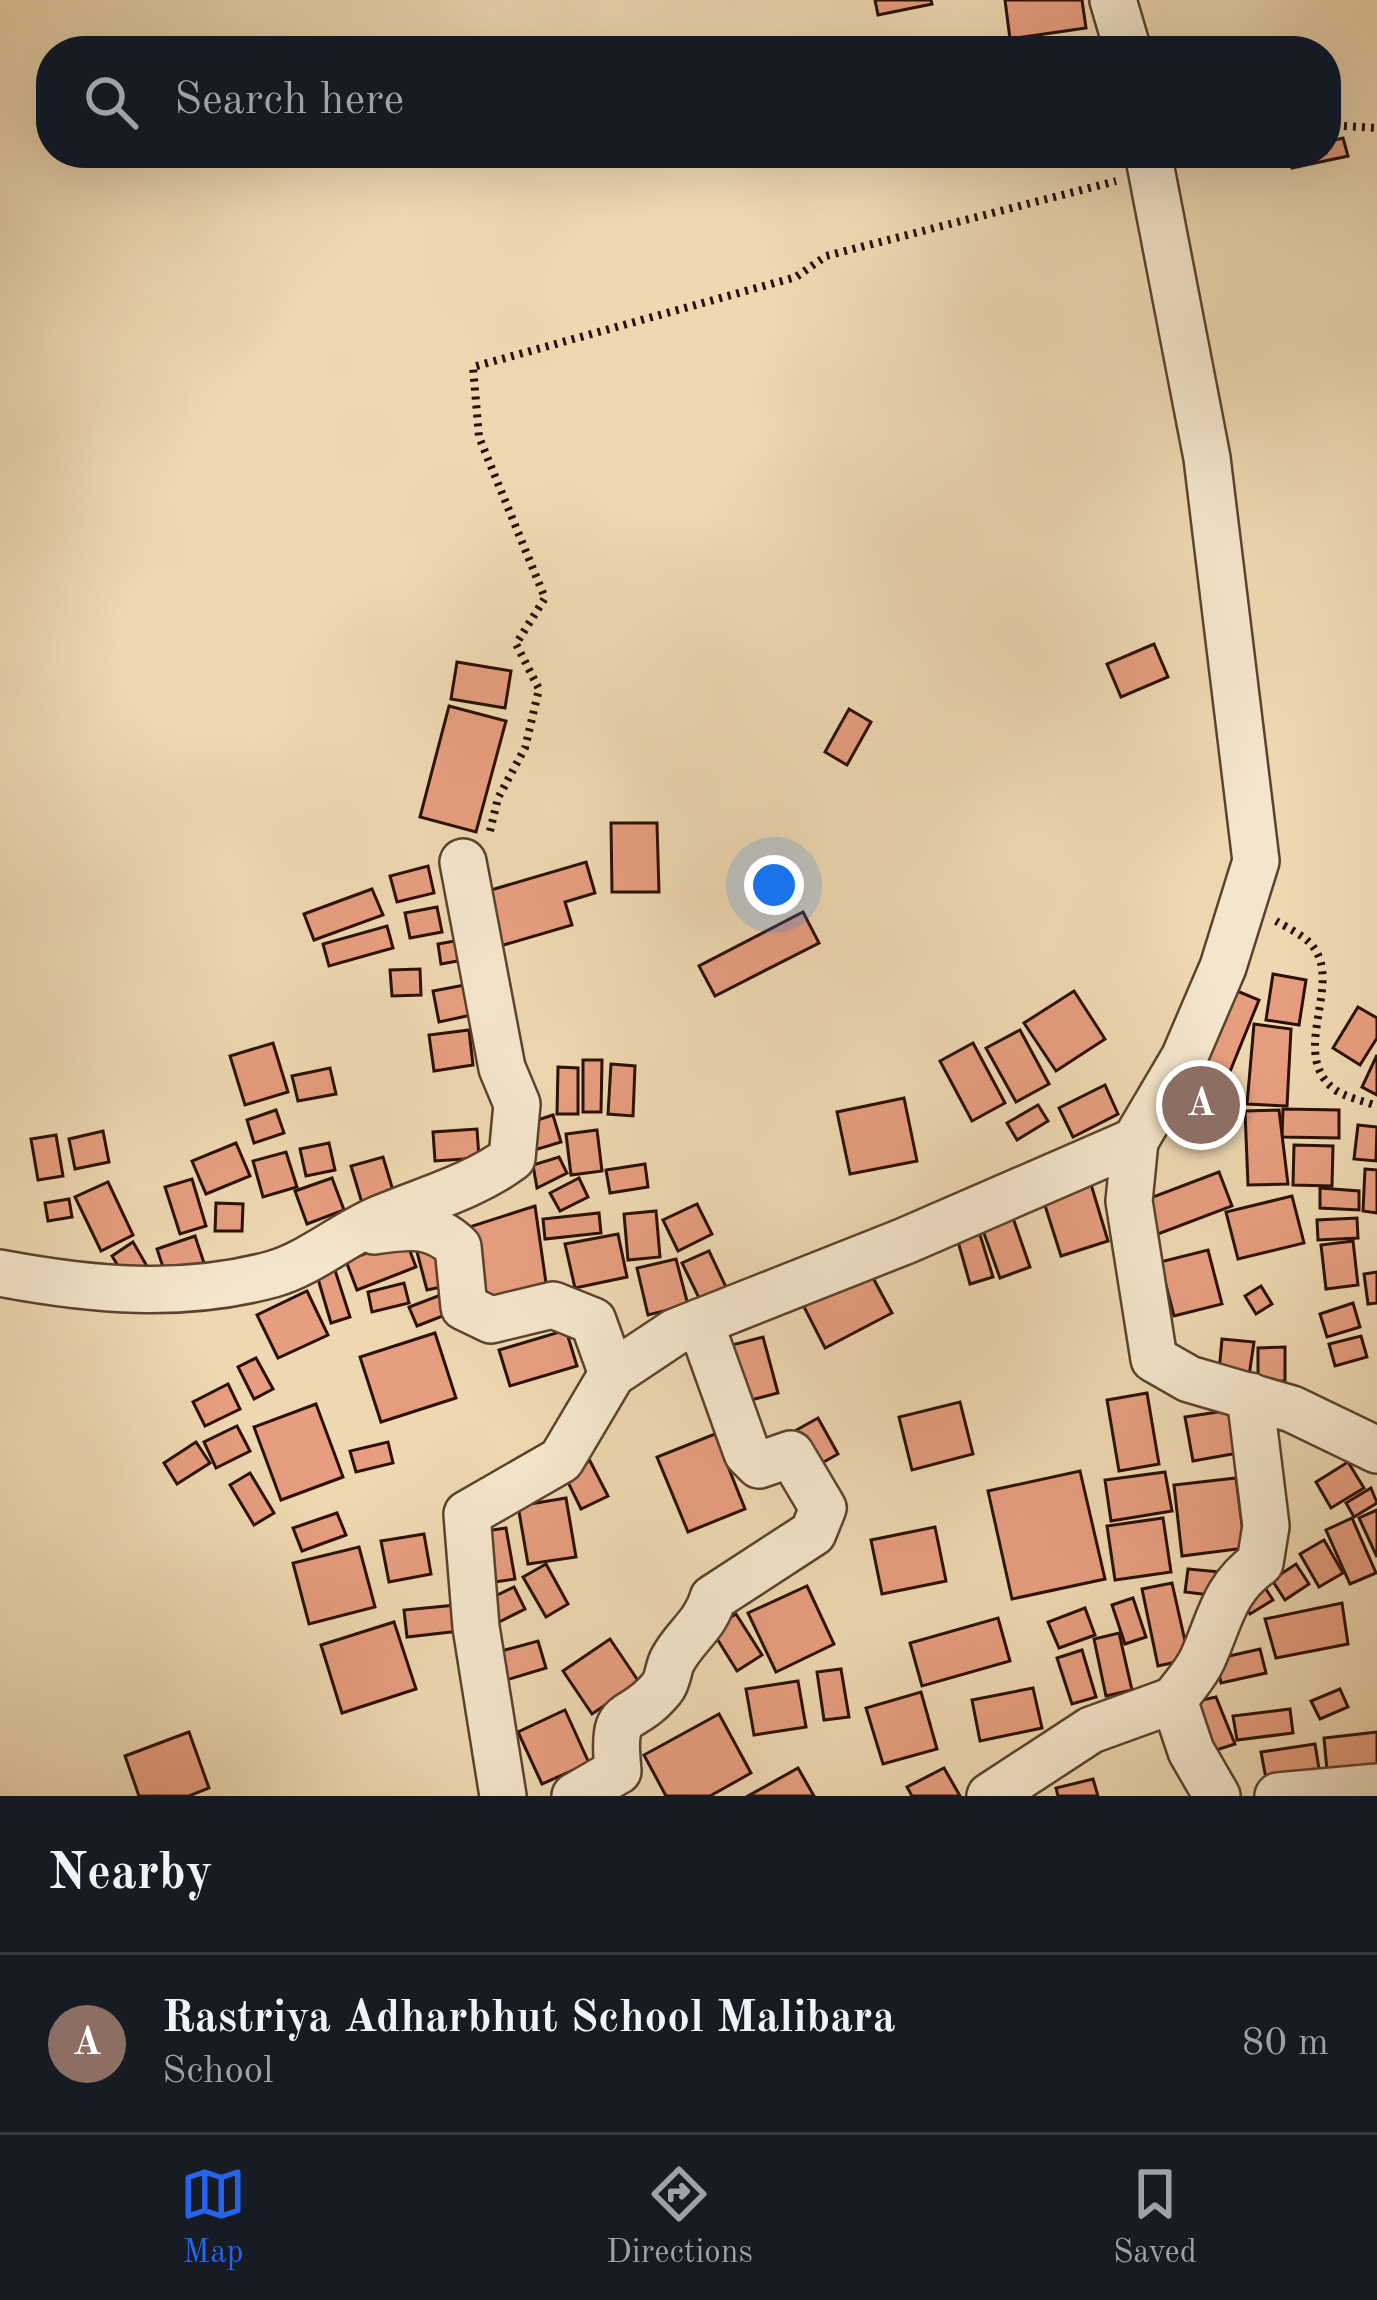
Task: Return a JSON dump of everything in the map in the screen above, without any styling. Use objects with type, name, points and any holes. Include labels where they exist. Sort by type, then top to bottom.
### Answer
[{"type":"street","points":[[1113,0],[1124,36]]},
{"type":"street","points":[[1140,168],[1207,458],[1256,861],[1184,1058],[1135,1141],[1129,1201],[1154,1360],[1189,1379],[1292,1409],[1377,1450]]},
{"type":"street","points":[[0,1273],[56,1283],[174,1291],[276,1274],[350,1231],[478,1179],[512,1158],[517,1104],[502,1068],[463,862]]},
{"type":"street","points":[[502,1796],[476,1627],[466,1514],[561,1460],[612,1374],[700,1322],[905,1241],[1135,1141]]},
{"type":"street","points":[[350,1231],[420,1226],[444,1233],[458,1247],[464,1307],[491,1319],[554,1305],[593,1322],[612,1374]]},
{"type":"street","points":[[575,1796],[618,1771],[615,1739],[620,1718],[664,1687],[673,1658],[707,1620],[713,1598],[813,1533],[823,1508],[791,1454],[760,1465],[747,1454],[700,1322]]},
{"type":"street","points":[[990,1796],[1091,1730],[1174,1700],[1200,1665],[1226,1596],[1238,1579],[1260,1563],[1266,1526],[1250,1396]]},
{"type":"street","points":[[1174,1700],[1191,1751],[1217,1796]]},
{"type":"street","points":[[1278,1796],[1377,1787]]},
{"type":"path","points":[[1341,125],[1377,128]]},
{"type":"path","points":[[463,862],[491,831],[499,798],[525,748],[538,689],[515,644],[544,598],[479,437],[472,367],[796,277],[826,256],[1097,189],[1132,168]]},
{"type":"path","points":[[1240,911],[1278,921],[1314,946],[1324,972],[1317,995],[1317,1068],[1334,1090],[1377,1106]]},
{"type":"building","points":[[875,0],[931,0],[932,4],[878,15]]},
{"type":"building","points":[[1005,0],[1082,0],[1086,28],[1010,36]]},
{"type":"building","points":[[1154,644],[1168,677],[1121,697],[1107,664]]},
{"type":"building","points":[[457,662],[511,671],[505,708],[451,699]]},
{"type":"building","points":[[449,706],[506,721],[476,832],[420,817]]},
{"type":"building","points":[[849,709],[871,722],[847,765],[825,752]]},
{"type":"building","points":[[611,823],[657,823],[659,892],[612,892]]},
{"type":"building","points":[[586,862],[595,893],[565,902],[572,925],[490,949],[474,895]]},
{"type":"building","points":[[428,866],[434,893],[397,902],[390,876]]},
{"type":"building","points":[[372,889],[383,915],[314,940],[304,914]]},
{"type":"building","points":[[437,907],[442,932],[410,938],[405,913]]},
{"type":"building","points":[[803,912],[819,943],[715,996],[699,966]]},
{"type":"building","points":[[387,926],[393,948],[329,966],[323,944]]},
{"type":"building","points":[[466,939],[469,959],[441,964],[438,944]]},
{"type":"building","points":[[420,969],[421,995],[392,996],[390,970]]},
{"type":"building","points":[[1273,974],[1306,980],[1299,1025],[1266,1020]]},
{"type":"building","points":[[470,984],[476,1014],[439,1022],[433,991]]},
{"type":"building","points":[[1225,986],[1259,1000],[1218,1101],[1184,1086]]},
{"type":"building","points":[[1074,991],[1105,1039],[1056,1071],[1024,1023]]},
{"type":"building","points":[[1358,1007],[1377,1018],[1377,1038],[1360,1065],[1333,1048]]},
{"type":"building","points":[[1254,1024],[1291,1029],[1287,1106],[1247,1104]]},
{"type":"building","points":[[469,1030],[473,1065],[434,1071],[429,1035]]},
{"type":"building","points":[[1020,1030],[1049,1084],[1016,1102],[986,1048]]},
{"type":"building","points":[[273,1043],[288,1092],[245,1105],[230,1056]]},
{"type":"building","points":[[973,1043],[1005,1103],[972,1121],[940,1061]]},
{"type":"building","points":[[1377,1055],[1377,1095],[1362,1087]]},
{"type":"building","points":[[583,1060],[602,1060],[601,1112],[583,1112]]},
{"type":"building","points":[[611,1064],[635,1066],[633,1116],[608,1114]]},
{"type":"building","points":[[558,1067],[578,1068],[578,1114],[557,1114]]},
{"type":"building","points":[[330,1068],[336,1094],[298,1101],[292,1076]]},
{"type":"building","points":[[1105,1085],[1118,1114],[1073,1137],[1059,1108]]},
{"type":"building","points":[[904,1098],[917,1161],[850,1174],[837,1112]]},
{"type":"building","points":[[1038,1105],[1048,1121],[1017,1140],[1007,1123]]},
{"type":"building","points":[[1283,1109],[1339,1110],[1339,1138],[1282,1137]]},
{"type":"building","points":[[276,1110],[284,1133],[254,1143],[247,1120]]},
{"type":"building","points":[[1279,1110],[1288,1184],[1248,1185],[1245,1111]]},
{"type":"building","points":[[553,1115],[561,1142],[525,1153],[516,1127]]},
{"type":"building","points":[[1358,1125],[1377,1127],[1376,1161],[1354,1159]]},
{"type":"building","points":[[477,1129],[479,1158],[435,1161],[433,1132]]},
{"type":"building","points":[[597,1130],[602,1171],[571,1175],[566,1134]]},
{"type":"building","points":[[103,1131],[109,1162],[75,1169],[69,1139]]},
{"type":"building","points":[[56,1135],[63,1176],[38,1180],[31,1139]]},
{"type":"building","points":[[236,1143],[250,1176],[206,1194],[192,1161]]},
{"type":"building","points":[[329,1143],[335,1170],[306,1176],[300,1149]]},
{"type":"building","points":[[1294,1145],[1333,1146],[1332,1186],[1293,1185]]},
{"type":"building","points":[[286,1152],[297,1187],[263,1197],[253,1161]]},
{"type":"building","points":[[383,1157],[397,1204],[365,1213],[351,1166]]},
{"type":"building","points":[[559,1157],[567,1173],[537,1188],[533,1165]]},
{"type":"building","points":[[645,1164],[648,1187],[610,1193],[606,1170]]},
{"type":"building","points":[[1365,1169],[1377,1170],[1377,1213],[1363,1211]]},
{"type":"building","points":[[1219,1172],[1232,1206],[1150,1237],[1137,1203]]},
{"type":"building","points":[[332,1178],[344,1210],[307,1224],[295,1191]]},
{"type":"building","points":[[579,1178],[588,1197],[560,1211],[550,1193]]},
{"type":"building","points":[[192,1179],[206,1226],[180,1234],[165,1187]]},
{"type":"building","points":[[1090,1181],[1108,1241],[1061,1256],[1042,1196]]},
{"type":"building","points":[[108,1182],[133,1235],[101,1251],[75,1197]]},
{"type":"building","points":[[1320,1188],[1359,1191],[1359,1210],[1320,1208]]},
{"type":"building","points":[[1292,1196],[1304,1243],[1238,1259],[1226,1212]]},
{"type":"building","points":[[69,1199],[72,1217],[48,1221],[45,1203]]},
{"type":"building","points":[[216,1203],[243,1204],[242,1231],[215,1231]]},
{"type":"building","points":[[697,1204],[712,1234],[678,1251],[663,1220]]},
{"type":"building","points":[[535,1206],[547,1290],[470,1304],[463,1229]]},
{"type":"building","points":[[656,1211],[660,1257],[628,1260],[624,1214]]},
{"type":"building","points":[[599,1213],[601,1233],[545,1239],[543,1219]]},
{"type":"building","points":[[1013,1218],[1030,1267],[1000,1278],[982,1228]]},
{"type":"building","points":[[1357,1218],[1358,1238],[1318,1240],[1317,1220]]},
{"type":"building","points":[[977,1225],[993,1277],[970,1284],[955,1231]]},
{"type":"building","points":[[618,1234],[627,1277],[575,1288],[565,1244]]},
{"type":"building","points":[[195,1236],[206,1269],[168,1282],[157,1249]]},
{"type":"building","points":[[405,1238],[416,1267],[357,1290],[346,1261]]},
{"type":"building","points":[[1353,1241],[1358,1285],[1326,1289],[1321,1245]]},
{"type":"building","points":[[133,1242],[148,1268],[127,1281],[112,1256]]},
{"type":"building","points":[[440,1247],[450,1285],[427,1290],[417,1252]]},
{"type":"building","points":[[1208,1250],[1222,1304],[1174,1316],[1160,1262]]},
{"type":"building","points":[[709,1251],[726,1287],[700,1300],[682,1263]]},
{"type":"building","points":[[676,1259],[688,1305],[648,1315],[637,1268]]},
{"type":"building","points":[[866,1265],[892,1313],[825,1348],[800,1299]]},
{"type":"building","points":[[334,1267],[350,1317],[331,1323],[316,1272]]},
{"type":"building","points":[[1377,1272],[1377,1303],[1368,1304],[1364,1274]]},
{"type":"building","points":[[404,1283],[409,1303],[372,1312],[368,1292]]},
{"type":"building","points":[[1261,1286],[1272,1304],[1256,1314],[1245,1296]]},
{"type":"building","points":[[307,1291],[328,1335],[278,1358],[257,1315]]},
{"type":"building","points":[[446,1293],[453,1312],[417,1326],[409,1307]]},
{"type":"building","points":[[1353,1303],[1360,1327],[1327,1337],[1320,1314]]},
{"type":"building","points":[[566,1330],[577,1366],[510,1386],[499,1350]]},
{"type":"building","points":[[435,1333],[456,1398],[381,1422],[360,1357]]},
{"type":"building","points":[[1361,1336],[1367,1357],[1335,1366],[1329,1344]]},
{"type":"building","points":[[763,1337],[778,1393],[739,1403],[724,1347]]},
{"type":"building","points":[[1222,1339],[1254,1342],[1249,1376],[1219,1372]]},
{"type":"building","points":[[1285,1347],[1285,1381],[1258,1381],[1258,1348]]},
{"type":"building","points":[[256,1358],[273,1389],[254,1399],[238,1367]]},
{"type":"building","points":[[228,1384],[240,1409],[205,1426],[193,1402]]},
{"type":"building","points":[[1147,1393],[1159,1464],[1119,1471],[1107,1400]]},
{"type":"building","points":[[960,1402],[973,1454],[912,1470],[899,1417]]},
{"type":"building","points":[[316,1404],[343,1477],[281,1500],[254,1427]]},
{"type":"building","points":[[1231,1410],[1238,1453],[1193,1461],[1185,1417]]},
{"type":"building","points":[[818,1418],[838,1454],[813,1468],[793,1432]]},
{"type":"building","points":[[237,1426],[250,1451],[216,1468],[204,1442]]},
{"type":"building","points":[[715,1434],[745,1509],[688,1532],[657,1457]]},
{"type":"building","points":[[196,1442],[210,1463],[177,1484],[164,1463]]},
{"type":"building","points":[[388,1442],[393,1463],[356,1472],[350,1451]]},
{"type":"building","points":[[590,1461],[608,1496],[581,1509],[564,1474]]},
{"type":"building","points":[[1348,1462],[1364,1488],[1331,1508],[1316,1482]]},
{"type":"building","points":[[1080,1471],[1105,1579],[1012,1599],[988,1491]]},
{"type":"building","points":[[1165,1472],[1172,1511],[1111,1521],[1105,1480]]},
{"type":"building","points":[[250,1473],[274,1513],[254,1525],[230,1485]]},
{"type":"building","points":[[1236,1478],[1245,1548],[1182,1556],[1174,1485]]},
{"type":"building","points":[[1371,1488],[1377,1503],[1354,1517],[1346,1503]]},
{"type":"building","points":[[566,1498],[576,1557],[528,1564],[518,1506]]},
{"type":"building","points":[[1377,1510],[1377,1557],[1359,1518]]},
{"type":"building","points":[[337,1513],[346,1535],[302,1551],[293,1528]]},
{"type":"building","points":[[1163,1518],[1171,1572],[1115,1580],[1107,1526]]},
{"type":"building","points":[[1352,1518],[1376,1573],[1350,1584],[1326,1530]]},
{"type":"building","points":[[935,1527],[946,1581],[882,1594],[871,1540]]},
{"type":"building","points":[[506,1528],[515,1579],[481,1584],[472,1533]]},
{"type":"building","points":[[424,1534],[431,1574],[389,1582],[381,1541]]},
{"type":"building","points":[[1324,1540],[1343,1573],[1319,1587],[1300,1554]]},
{"type":"building","points":[[359,1547],[375,1607],[309,1624],[293,1563]]},
{"type":"building","points":[[546,1564],[568,1604],[546,1617],[523,1577]]},
{"type":"building","points":[[1296,1564],[1309,1584],[1285,1600],[1272,1580]]},
{"type":"building","points":[[1188,1569],[1221,1572],[1219,1596],[1185,1592]]},
{"type":"building","points":[[1260,1580],[1273,1600],[1250,1614],[1237,1593]]},
{"type":"building","points":[[1172,1583],[1189,1659],[1158,1666],[1142,1589]]},
{"type":"building","points":[[807,1586],[834,1644],[776,1672],[748,1613]]},
{"type":"building","points":[[514,1587],[525,1609],[497,1623],[487,1600]]},
{"type":"building","points":[[1133,1598],[1146,1637],[1125,1644],[1112,1605]]},
{"type":"building","points":[[1342,1603],[1348,1644],[1276,1658],[1265,1619]]},
{"type":"building","points":[[467,1604],[469,1630],[407,1637],[404,1610]]},
{"type":"building","points":[[1085,1608],[1095,1635],[1059,1648],[1048,1622]]},
{"type":"building","points":[[736,1614],[762,1655],[737,1671],[711,1629]]},
{"type":"building","points":[[998,1618],[1010,1661],[922,1686],[910,1643]]},
{"type":"building","points":[[394,1622],[416,1689],[342,1713],[321,1645]]},
{"type":"building","points":[[1119,1633],[1132,1690],[1106,1696],[1094,1639]]},
{"type":"building","points":[[610,1639],[639,1682],[592,1714],[563,1671]]},
{"type":"building","points":[[538,1641],[546,1668],[503,1681],[494,1653]]},
{"type":"building","points":[[1260,1649],[1266,1673],[1221,1683],[1216,1659]]},
{"type":"building","points":[[1082,1650],[1096,1697],[1072,1704],[1057,1658]]},
{"type":"building","points":[[841,1669],[849,1717],[824,1720],[817,1672]]},
{"type":"building","points":[[798,1681],[806,1727],[754,1735],[746,1689]]},
{"type":"building","points":[[1033,1688],[1042,1728],[980,1741],[972,1700]]},
{"type":"building","points":[[1340,1689],[1348,1707],[1320,1719],[1311,1701]]},
{"type":"building","points":[[921,1692],[937,1749],[883,1764],[866,1708]]},
{"type":"building","points":[[1216,1697],[1235,1744],[1207,1753],[1188,1703]]},
{"type":"building","points":[[1290,1709],[1293,1733],[1237,1740],[1233,1716]]},
{"type":"building","points":[[565,1710],[589,1763],[542,1784],[518,1732]]},
{"type":"building","points":[[719,1714],[751,1773],[710,1796],[666,1796],[644,1755]]},
{"type":"building","points":[[189,1732],[209,1788],[189,1796],[139,1796],[125,1756]]},
{"type":"building","points":[[1377,1732],[1377,1776],[1328,1781],[1324,1738]]},
{"type":"building","points":[[1315,1744],[1320,1775],[1267,1784],[1261,1752]]},
{"type":"building","points":[[798,1768],[814,1796],[748,1796]]},
{"type":"building","points":[[944,1768],[960,1796],[912,1796],[907,1787]]},
{"type":"building","points":[[1093,1779],[1098,1796],[1058,1796],[1056,1788]]},
{"type":"place","name":"Rastriya Adharbhut School Malibara","points":[[1201,1105]]}]
